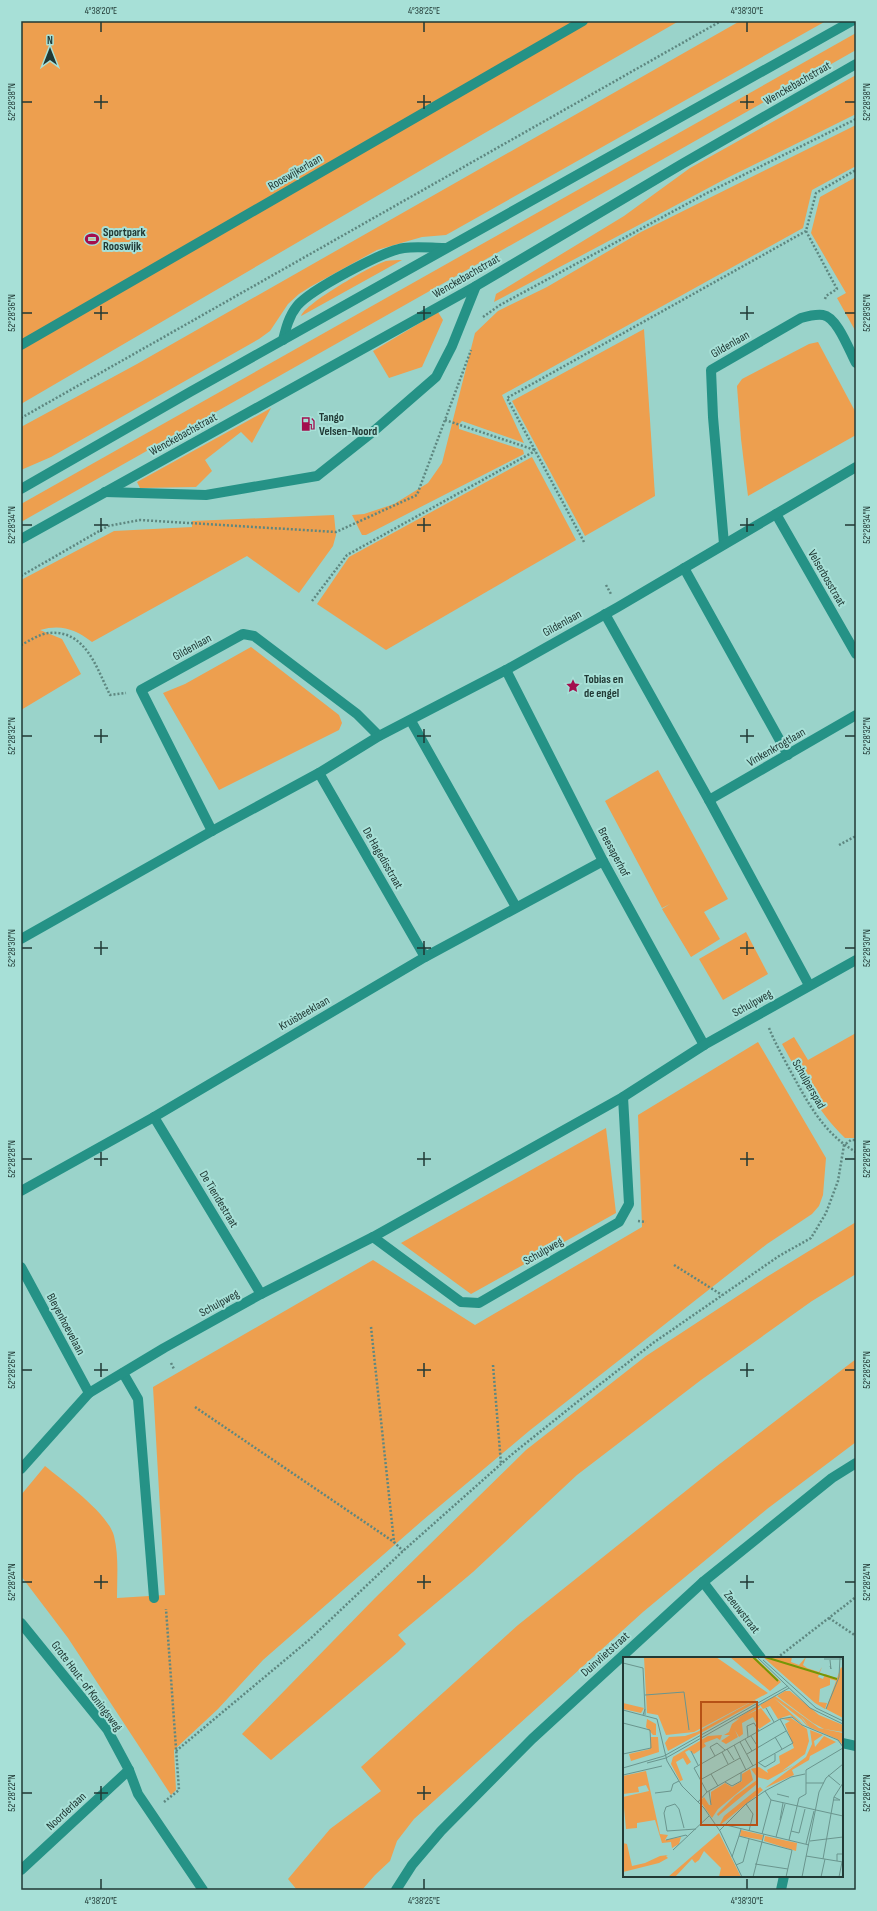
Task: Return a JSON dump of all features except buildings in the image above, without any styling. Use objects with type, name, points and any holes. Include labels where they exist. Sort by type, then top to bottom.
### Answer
[{"type":"street","name":"Rooswijkerlaan","points":[[21,345],[583,21]]},
{"type":"street","points":[[21,489],[446,248],[852,21]]},
{"type":"street","name":"Wenckebachstraat","points":[[21,538],[476,286],[682,164],[856,64]]},
{"type":"street","points":[[283,340],[289,318],[298,305],[320,288],[389,252],[405,248],[446,248]]},
{"type":"street","points":[[104,492],[206,495],[317,476],[376,430],[436,377],[452,346],[476,286]]},
{"type":"street","name":"Gildenlaan","points":[[724,544],[713,417],[711,370],[801,318],[812,315],[824,315]]},
{"type":"street","points":[[824,315],[835,322],[856,363]]},
{"type":"street","name":"Gildenlaan","points":[[21,939],[320,772],[379,736],[411,721],[506,670],[605,614],[856,466]]},
{"type":"street","name":"Velserbosstraat","points":[[776,514],[856,654]]},
{"type":"street","points":[[684,568],[788,755]]},
{"type":"street","points":[[605,614],[709,800],[809,985]]},
{"type":"street","name":"Gildenlaan","points":[[141,690],[242,634],[254,636],[357,714],[379,736]]},
{"type":"street","name":"Breesaperhof","points":[[506,670],[603,861],[704,1045]]},
{"type":"street","points":[[141,690],[212,831]]},
{"type":"street","name":"Vinkenkrogtlaan","points":[[709,800],[856,715]]},
{"type":"street","points":[[411,721],[516,907]]},
{"type":"street","name":"De Hagedisstraat","points":[[320,772],[425,957]]},
{"type":"street","name":"Kruisbeeklaan","points":[[21,1191],[154,1117],[425,957],[603,861]]},
{"type":"street","name":"Schulpweg","points":[[21,1469],[89,1393],[164,1348],[261,1294],[373,1237],[623,1097],[704,1045],[856,960]]},
{"type":"street","name":"Schulpweg","points":[[373,1237],[461,1302],[479,1303],[620,1222],[629,1204],[623,1097]]},
{"type":"street","name":"De Tiendestraat","points":[[154,1117],[261,1294]]},
{"type":"street","name":"Bleyenhoevelaan","points":[[21,1267],[89,1393]]},
{"type":"street","points":[[123,1373],[138,1399],[154,1598]]},
{"type":"street","name":"Duinvlietstraat","points":[[396,1890],[412,1865],[441,1831],[526,1744],[703,1582],[832,1478],[856,1463]]},
{"type":"street","name":"Zeeuwstraat","points":[[703,1582],[760,1657]]},
{"type":"street","name":"Grote Hout- of Koningsweg","points":[[21,1623],[39,1643],[107,1729],[129,1770],[138,1794],[203,1890]]},
{"type":"street","points":[[843,1743],[856,1746]]},
{"type":"street","name":"Noorderlaan","points":[[21,1870],[129,1770]]},
{"type":"street","points":[[781,1890],[784,1877]]},
{"type":"path","points":[[21,418],[721,21]]},
{"type":"path","points":[[824,315],[826,296],[837,289],[806,231],[816,193],[856,170]]},
{"type":"path","points":[[584,542],[507,398],[806,231]]},
{"type":"path","points":[[445,420],[535,451]]},
{"type":"path","points":[[312,601],[347,555],[535,451]]},
{"type":"path","points":[[21,645],[49,632],[70,635],[86,648],[110,695],[141,690]]},
{"type":"path","points":[[839,845],[856,836]]},
{"type":"path","name":"Schulperspad","points":[[763,1012],[773,1038],[808,1103],[825,1127],[844,1146],[856,1152]]},
{"type":"path","points":[[176,1751],[309,1640],[403,1551],[501,1464],[653,1343],[779,1256],[811,1238],[826,1213],[838,1181],[844,1146],[851,1140],[856,1140]]},
{"type":"path","points":[[674,1265],[722,1295]]},
{"type":"path","points":[[371,1327],[394,1542]]},
{"type":"path","points":[[493,1366],[501,1464]]},
{"type":"path","points":[[195,1407],[394,1542],[403,1551]]},
{"type":"path","points":[[778,1657],[856,1597]]},
{"type":"path","points":[[150,1812],[179,1790],[166,1608],[154,1598]]},
{"type":"path","points":[[829,1618],[856,1636]]},
{"type":"shaded area","name":"Sportpark Rooswijk","points":[[21,21],[679,21],[21,404]]},
{"type":"shaded area","points":[[740,21],[826,21],[446,235],[422,237],[377,250],[310,287],[288,304],[270,331],[259,339],[51,457],[21,470],[21,427],[137,364]]},
{"type":"shaded area","points":[[856,33],[856,50],[21,522],[21,504]]},
{"type":"shaded area","points":[[856,75],[856,114],[729,177],[494,302],[496,294],[624,216],[690,168]]},
{"type":"shaded area","points":[[856,125],[856,166],[812,190],[803,228],[502,395],[524,443],[462,421],[459,424],[459,429],[523,450],[524,454],[366,535],[362,535],[352,515],[364,514],[394,504],[428,483],[442,463],[475,333],[498,311],[547,287],[641,232]]},
{"type":"shaded area","points":[[856,177],[856,332],[837,298],[846,293],[811,233],[820,197]]},
{"type":"shaded area","points":[[402,260],[301,316],[305,310],[326,294],[354,277],[386,261]]},
{"type":"shaded area","points":[[438,312],[443,320],[422,367],[389,378],[373,351]]},
{"type":"shaded area","points":[[644,329],[655,496],[585,536],[512,401]]},
{"type":"shaded area","points":[[818,342],[856,413],[856,435],[748,496],[741,439],[737,386],[742,379],[809,344]]},
{"type":"shaded area","points":[[271,408],[252,443],[241,432],[205,460],[212,471],[196,487],[140,488],[137,482]]},
{"type":"shaded area","points":[[532,457],[576,540],[386,650],[317,604],[349,557]]},
{"type":"shaded area","points":[[334,515],[336,535],[333,546],[299,593],[247,556],[92,642],[80,634],[68,629],[48,628],[40,630],[62,639],[81,674],[21,710],[21,580],[114,531],[192,527],[192,521]]},
{"type":"shaded area","points":[[251,647],[339,715],[342,723],[339,730],[219,790],[163,693],[185,684]]},
{"type":"shaded area","points":[[658,770],[728,899],[704,912],[720,939],[691,957],[662,909],[670,904],[662,908],[605,801]]},
{"type":"shaded area","points":[[746,932],[768,974],[723,1000],[699,959]]},
{"type":"shaded area","points":[[856,1033],[856,1138],[845,1138],[826,1117],[803,1082],[782,1044],[794,1037],[808,1060]]},
{"type":"shaded area","points":[[758,1042],[826,1158],[823,1195],[819,1206],[812,1214],[767,1244],[529,1431],[423,1520],[263,1660],[218,1709],[174,1750],[176,1790],[171,1795],[68,1638],[21,1576],[21,1495],[45,1466],[84,1498],[103,1517],[110,1527],[114,1536],[117,1551],[117,1598],[165,1595],[153,1387],[373,1260],[475,1325],[642,1227],[638,1115]]},
{"type":"shaded area","points":[[606,1128],[616,1213],[471,1294],[401,1243]]},
{"type":"shaded area","points":[[856,1222],[856,1274],[812,1301],[701,1380],[577,1475],[473,1572],[398,1635],[406,1644],[398,1652],[271,1760],[242,1734],[375,1598],[526,1450],[646,1356],[765,1278]]},
{"type":"shaded area","points":[[856,1359],[856,1442],[767,1509],[643,1612],[414,1819],[397,1841],[390,1861],[362,1890],[297,1890],[288,1879],[330,1829],[381,1791],[361,1767],[518,1625],[717,1466]]},
{"type":"place","name":"Sportpark Rooswijk","points":[[92,239]]},
{"type":"place","name":"Tango Velsen-Noord","points":[[308,424]]},
{"type":"place","name":"Tobias en de engel","points":[[573,686]]}]
